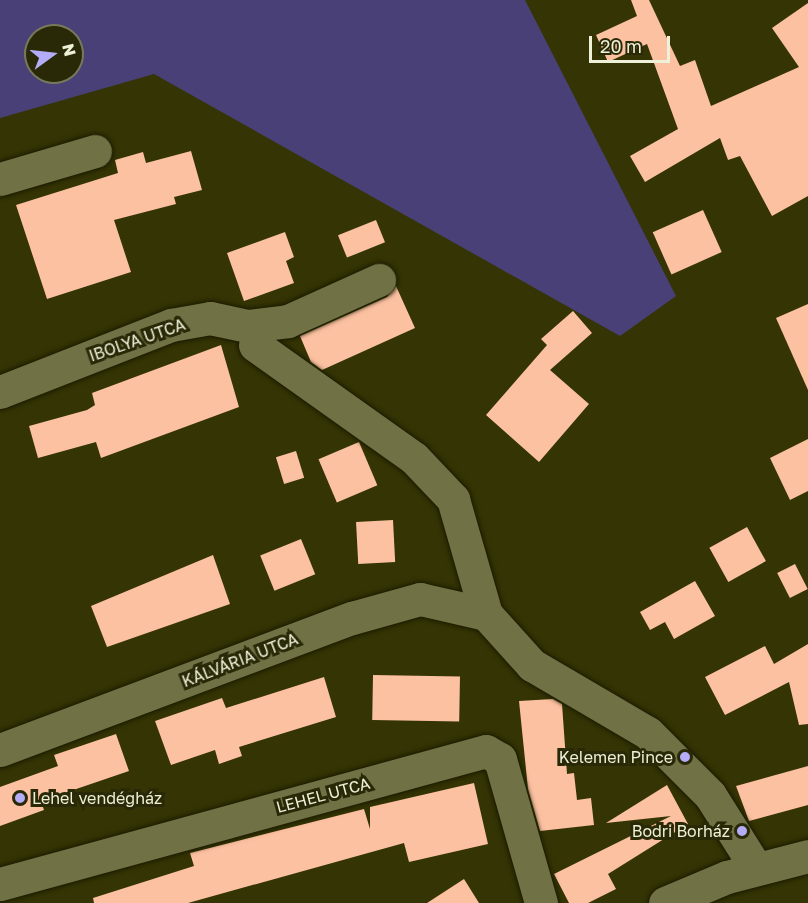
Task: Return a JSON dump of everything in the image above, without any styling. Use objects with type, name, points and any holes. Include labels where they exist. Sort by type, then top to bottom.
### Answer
[{"type":"street","points":[[0,179],[95,151]]},
{"type":"street","name":"IBOLYA UTCA","points":[[0,392],[171,325],[210,318],[249,326],[288,321],[379,280]]},
{"type":"street","points":[[255,345],[414,458],[453,499],[486,614],[531,664],[648,733],[710,795],[756,868]]},
{"type":"street","name":"KÁLVÁRIA UTCA","points":[[0,750],[352,618],[420,599],[486,614]]},
{"type":"street","name":"LEHEL UTCA","points":[[0,884],[486,751],[500,759],[541,903]]},
{"type":"street","points":[[665,903],[756,868],[808,856]]},
{"type":"shaded area","points":[[0,0],[525,0],[676,296],[620,336],[154,74],[0,118]]},
{"type":"building","points":[[631,0],[649,0],[680,66],[695,60],[711,106],[799,67],[772,28],[808,3],[808,196],[772,216],[740,156],[728,160],[720,138],[645,182],[630,156],[678,129],[647,44],[608,62],[596,35],[637,16]]},
{"type":"building","points":[[191,151],[202,190],[174,197],[176,204],[114,220],[131,272],[47,299],[16,205],[118,173],[115,160],[143,152],[146,163]]},
{"type":"building","points":[[703,210],[722,252],[671,274],[653,232]]},
{"type":"building","points":[[376,220],[385,242],[347,258],[338,235]]},
{"type":"building","points":[[285,232],[294,257],[286,261],[294,283],[244,301],[227,253]]},
{"type":"building","points":[[396,286],[415,328],[322,370],[311,362],[300,336],[387,297]]},
{"type":"building","points":[[808,304],[808,390],[776,318]]},
{"type":"building","points":[[573,311],[592,333],[550,370],[589,404],[539,462],[486,415],[547,345],[541,339]]},
{"type":"building","points":[[221,345],[239,407],[101,458],[96,442],[38,458],[29,426],[87,410],[95,405],[92,393]]},
{"type":"building","points":[[808,439],[808,491],[790,500],[770,458]]},
{"type":"building","points":[[359,442],[377,485],[337,502],[318,459]]},
{"type":"building","points":[[296,451],[304,478],[284,484],[276,457]]},
{"type":"building","points":[[393,520],[395,562],[358,564],[356,522]]},
{"type":"building","points":[[747,527],[766,561],[728,582],[709,548]]},
{"type":"building","points":[[301,539],[315,574],[274,591],[260,555]]},
{"type":"building","points":[[213,555],[230,604],[107,647],[91,606]]},
{"type":"building","points":[[795,564],[808,589],[790,598],[777,573]]},
{"type":"building","points":[[695,581],[715,616],[674,639],[665,622],[650,630],[640,612]]},
{"type":"building","points":[[808,644],[808,724],[799,725],[789,682],[725,715],[705,677],[765,646],[774,664]]},
{"type":"building","points":[[373,675],[460,677],[459,722],[372,720]]},
{"type":"building","points":[[324,677],[336,717],[239,747],[242,756],[219,764],[215,750],[171,765],[155,721],[222,698],[226,708]]},
{"type":"building","points":[[553,699],[562,704],[567,774],[574,773],[577,800],[591,798],[594,825],[540,831],[528,789],[519,701]]},
{"type":"building","points":[[116,734],[129,771],[41,801],[44,810],[0,826],[0,787],[58,766],[54,755]]},
{"type":"building","points":[[808,766],[808,805],[749,821],[736,786]]},
{"type":"building","points":[[474,783],[488,844],[409,862],[404,843],[188,903],[94,903],[93,898],[194,866],[190,853],[364,809],[370,829],[370,807]]},
{"type":"building","points":[[667,785],[688,824],[608,874],[616,889],[588,903],[569,903],[554,874],[671,816],[606,823]]},
{"type":"building","points":[[464,879],[479,903],[427,903]]},
{"type":"place","name":"Kelemen Pince","points":[[685,757]]},
{"type":"place","name":"Lehel vendégház","points":[[20,798]]},
{"type":"place","name":"Bodri Borház","points":[[742,831]]}]
